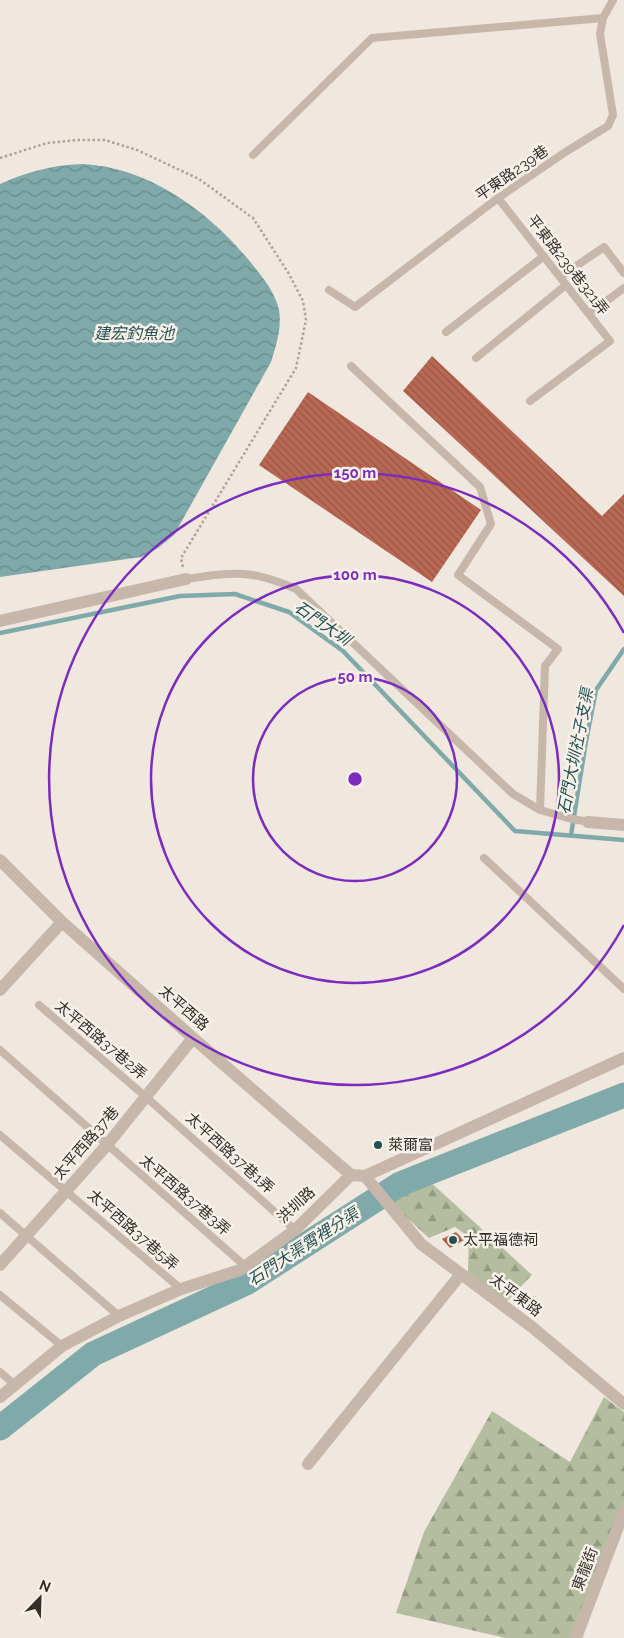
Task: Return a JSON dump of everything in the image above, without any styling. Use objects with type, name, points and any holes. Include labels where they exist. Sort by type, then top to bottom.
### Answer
[{"type":"street","points":[[0,621],[186,579]]},
{"type":"street","points":[[588,822],[624,825]]},
{"type":"street","name":"太平西路","points":[[0,860],[62,922],[193,1038],[358,1175]]},
{"type":"street","points":[[0,990],[62,922]]},
{"type":"street","name":"太平西路37巷","points":[[0,1265],[107,1145],[193,1038]]},
{"type":"street","name":"洪圳路","points":[[0,1397],[62,1346],[119,1316],[181,1290],[240,1270],[295,1230],[358,1175],[624,1058]]},
{"type":"street","name":"太平東路","points":[[358,1175],[375,1189],[421,1244],[532,1327],[624,1404]]},
{"type":"street","points":[[308,1464],[461,1274]]},
{"type":"street","name":"東龍街","points":[[576,1638],[624,1511]]},
{"type":"lane","name":"平東路239巷","points":[[329,290],[355,307],[498,198],[566,151],[608,126],[613,115],[600,34],[603,18],[613,0]]},
{"type":"lane","points":[[252,155],[372,38],[603,18]]},
{"type":"lane","name":"平東路239巷321弄","points":[[498,198],[610,341],[530,401]]},
{"type":"lane","points":[[560,277],[604,248],[624,273]]},
{"type":"lane","points":[[446,332],[544,256]]},
{"type":"lane","points":[[476,358],[566,285]]},
{"type":"lane","points":[[589,314],[624,288]]},
{"type":"lane","points":[[351,366],[480,487],[492,524],[458,575],[558,649],[545,666],[540,810]]},
{"type":"lane","points":[[186,579],[225,573],[252,574],[296,589],[513,794],[540,810],[588,822]]},
{"type":"lane","points":[[484,858],[624,989]]},
{"type":"lane","name":"太平西路37巷2弄","points":[[39,1005],[146,1096]]},
{"type":"lane","name":"太平西路37巷3弄","points":[[0,1050],[244,1266]]},
{"type":"lane","name":"太平西路37巷1弄","points":[[146,1096],[295,1230]]},
{"type":"lane","name":"太平西路37巷5弄","points":[[0,1135],[181,1290]]},
{"type":"lane","points":[[0,1213],[119,1316]]},
{"type":"lane","points":[[0,1295],[62,1346]]},
{"type":"lane","points":[[0,1372],[15,1385]]},
{"type":"path","points":[[0,158],[47,144],[77,140],[105,140],[137,150],[199,179],[253,218],[290,274],[303,301],[306,320],[296,368],[181,558],[186,579]]},
{"type":"green space","points":[[426,1178],[532,1275],[505,1303],[468,1272],[469,1237],[455,1227],[429,1238],[385,1198],[402,1187]]},
{"type":"green space","points":[[604,1397],[624,1412],[624,1504],[573,1638],[506,1638],[396,1613],[424,1532],[492,1411],[570,1462]]},
{"type":"water","name":"建宏釣魚池","points":[[82,164],[107,167],[155,184],[177,196],[218,227],[236,245],[272,291],[279,310],[278,337],[271,362],[174,535],[158,548],[141,557],[0,577],[0,184],[40,170]]},
{"type":"building","points":[[432,356],[602,516],[624,494],[624,596],[403,391]]},
{"type":"building","points":[[308,392],[481,510],[432,582],[259,465]]},
{"type":"building","name":"太平福德祠","points":[[456,1232],[464,1240],[450,1248],[442,1239]]},
{"type":"waterway","name":"石門大圳","points":[[0,633],[180,596],[235,594],[289,612],[343,651],[515,831],[624,840]]},
{"type":"waterway","name":"石門大圳社子支渠","points":[[571,835],[596,690],[624,649]]},
{"type":"waterway","name":"石門大渠霄裡分渠","points":[[0,1428],[93,1354],[246,1283],[400,1184],[624,1095]]},
{"type":"place","name":"萊爾富","points":[[378,1145]]},
{"type":"place","name":"太平福德祠","points":[[453,1240]]}]
